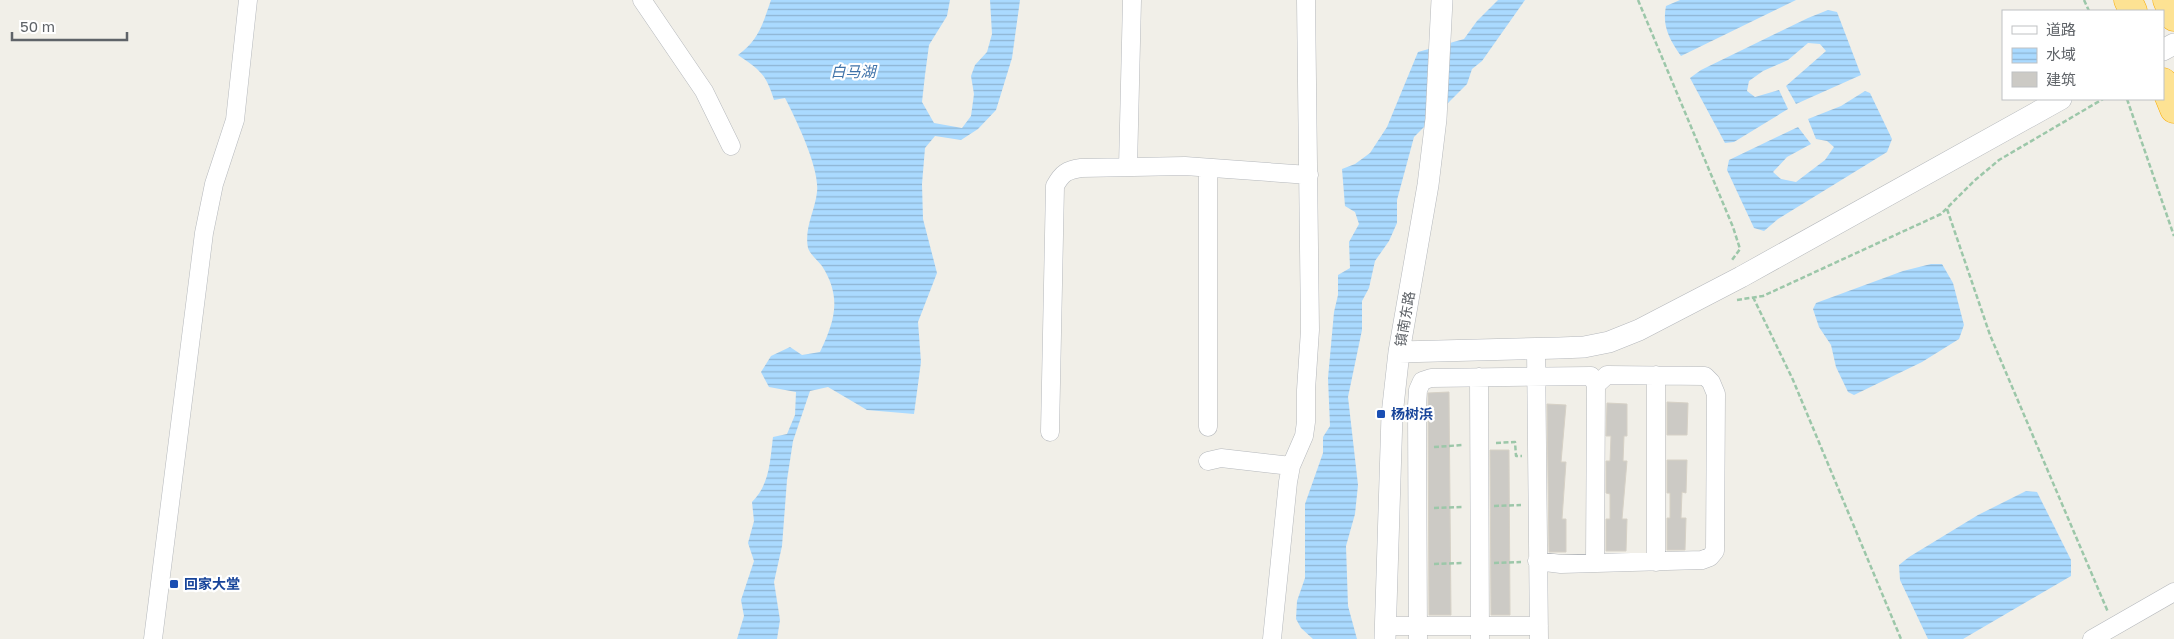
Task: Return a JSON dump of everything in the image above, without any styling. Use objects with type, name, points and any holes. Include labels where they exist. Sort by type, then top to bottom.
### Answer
[{"type":"highway","points":[[2167,0],[2174,17]]},
{"type":"highway","points":[[2164,84],[2174,109]]},
{"type":"street","points":[[153,639],[204,233],[214,184],[235,120],[248,0]]},
{"type":"street","points":[[642,0],[704,90],[731,146]]},
{"type":"street","points":[[1128,167],[1132,0]]},
{"type":"street","points":[[1272,639],[1291,466],[1304,436],[1306,422],[1310,330],[1306,0]]},
{"type":"street","name":"镇南东路","points":[[1385,632],[1392,415],[1399,352],[1428,185],[1436,119],[1442,0]]},
{"type":"street","points":[[1399,352],[1584,347],[1609,342],[1640,330],[1740,277],[2059,100]]},
{"type":"street","points":[[1050,432],[1055,186],[1060,176],[1067,170],[1128,167],[1208,168],[1309,175]]},
{"type":"street","points":[[1208,168],[1208,427]]},
{"type":"street","points":[[1385,632],[1539,632],[1536,349]]},
{"type":"street","points":[[1537,561],[1562,564],[1702,560],[1710,557],[1715,550],[1717,477],[1716,394],[1711,382],[1705,376],[1607,375],[1596,385]]},
{"type":"street","points":[[1418,633],[1418,390],[1422,381],[1431,378],[1592,376],[1596,385],[1595,563]]},
{"type":"street","points":[[1656,376],[1656,562]]},
{"type":"street","points":[[1479,377],[1480,632]]},
{"type":"street","points":[[1208,461],[1221,458],[1291,466]]},
{"type":"street","points":[[2092,639],[2174,592]]},
{"type":"path","points":[[1638,0],[1733,227],[1740,249],[1730,262]]},
{"type":"path","points":[[1732,301],[1763,296],[1942,214],[1999,160],[2101,100]]},
{"type":"path","points":[[2127,100],[2174,236]]},
{"type":"path","points":[[1947,209],[1990,335],[2114,626]]},
{"type":"path","points":[[1753,298],[1793,380],[1901,639]]},
{"type":"water","name":"白马湖","points":[[771,0],[950,0],[947,16],[929,45],[922,102],[934,123],[962,128],[971,116],[974,94],[971,76],[975,65],[987,52],[992,34],[990,0],[1020,0],[1012,58],[996,110],[978,129],[961,140],[935,136],[925,148],[922,184],[923,219],[937,273],[918,322],[921,362],[914,414],[867,410],[828,387],[810,391],[793,441],[787,480],[782,546],[774,582],[780,620],[777,639],[737,639],[744,616],[741,600],[754,561],[748,543],[754,521],[752,502],[766,480],[773,437],[787,434],[795,415],[796,392],[769,387],[761,372],[771,356],[790,347],[802,355],[820,352],[829,330],[834,309],[832,288],[828,277],[808,248],[807,233],[816,199],[817,182],[806,144],[785,98],[774,100],[768,84],[761,73],[738,55],[756,37],[763,24]]},
{"type":"water","points":[[1498,0],[1525,0],[1482,61],[1472,69],[1467,84],[1414,137],[1397,200],[1397,223],[1389,241],[1375,261],[1369,288],[1362,301],[1362,330],[1348,397],[1358,485],[1355,514],[1346,546],[1348,606],[1357,639],[1313,639],[1301,628],[1296,619],[1297,601],[1305,578],[1305,504],[1323,453],[1323,437],[1330,426],[1328,378],[1334,312],[1338,295],[1338,275],[1350,268],[1349,242],[1359,224],[1355,212],[1345,206],[1342,169],[1355,164],[1370,153],[1387,127],[1418,52],[1464,39],[1477,21]]},
{"type":"water","points":[[1680,0],[1796,0],[1681,56],[1670,38],[1665,20],[1666,6]]},
{"type":"water","points":[[1828,10],[1837,12],[1861,75],[1796,104],[1786,86],[1826,51],[1820,44],[1808,43],[1788,60],[1763,71],[1749,81],[1747,91],[1755,97],[1779,90],[1788,109],[1734,142],[1725,143],[1690,78],[1701,70]]},
{"type":"water","points":[[1865,91],[1870,93],[1892,139],[1887,152],[1778,219],[1764,231],[1754,228],[1727,170],[1729,160],[1798,127],[1811,144],[1787,157],[1773,172],[1781,179],[1796,182],[1825,160],[1834,147],[1827,141],[1816,139],[1808,119],[1841,106]]},
{"type":"water","points":[[1931,264],[1942,264],[1953,283],[1964,325],[1959,339],[1922,362],[1854,395],[1848,392],[1836,367],[1831,345],[1819,327],[1813,309],[1816,303],[1903,271]]},
{"type":"water","points":[[2026,491],[2037,492],[2071,560],[2071,576],[1963,639],[1928,639],[1900,580],[1899,565],[1978,515]]},
{"type":"building","points":[[1449,392],[1451,615],[1429,615],[1428,393]]},
{"type":"building","points":[[1667,402],[1688,403],[1687,435],[1667,435]]},
{"type":"building","points":[[1607,403],[1627,404],[1627,436],[1624,436],[1623,461],[1627,461],[1622,519],[1627,519],[1626,551],[1606,551],[1606,519],[1610,519],[1610,494],[1606,493],[1606,461],[1610,461],[1611,436],[1606,436]]},
{"type":"building","points":[[1547,404],[1566,405],[1561,462],[1566,462],[1562,519],[1566,519],[1566,552],[1549,552]]},
{"type":"building","points":[[1490,450],[1509,450],[1510,615],[1491,615]]},
{"type":"building","points":[[1667,460],[1687,460],[1686,493],[1682,492],[1681,518],[1686,518],[1685,550],[1667,550],[1667,518],[1670,518],[1670,493],[1667,493]]},
{"type":"place","name":"杨树浜","points":[[1381,414]]},
{"type":"place","name":"回家大堂","points":[[174,584]]}]
